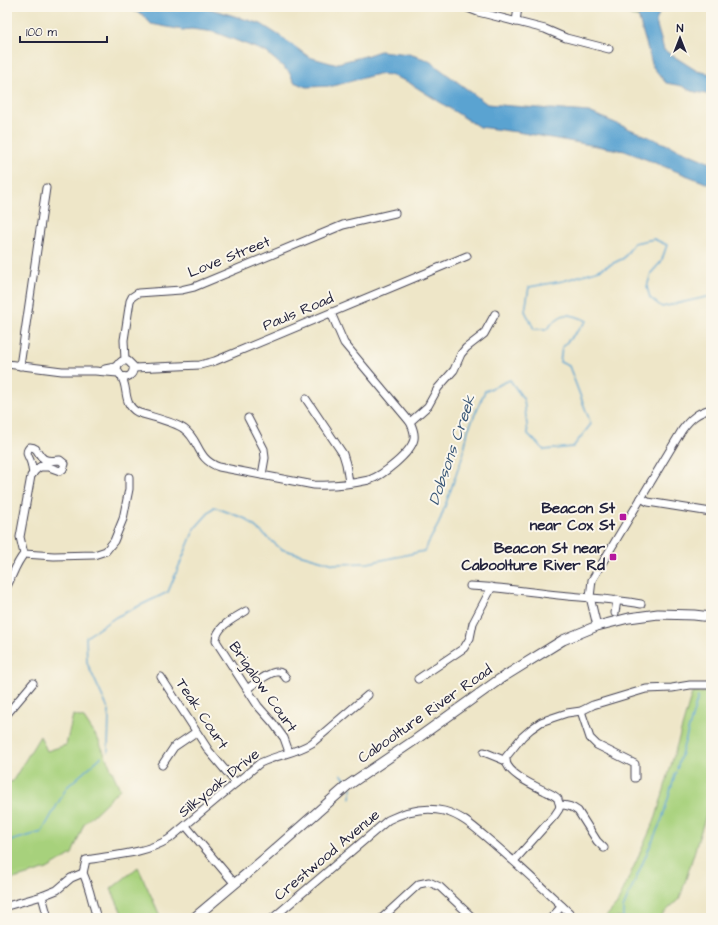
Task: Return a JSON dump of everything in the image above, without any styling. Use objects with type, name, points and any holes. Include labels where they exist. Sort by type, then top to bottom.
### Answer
[{"type":"main road","name":"Caboolture River Road","points":[[194,918],[347,786],[415,740],[500,678],[563,640],[597,626],[629,618],[658,614],[694,614],[711,617]]},
{"type":"street","points":[[464,7],[559,34],[566,38],[609,49]]},
{"type":"street","points":[[516,22],[518,7]]},
{"type":"street","points":[[20,366],[46,188]]},
{"type":"street","name":"Love Street","points":[[125,360],[124,340],[130,301],[132,297],[138,293],[181,290],[194,287],[343,225],[395,213]]},
{"type":"street","name":"Pauls Road","points":[[134,368],[200,365],[215,361],[467,256]]},
{"type":"street","points":[[118,364],[117,367],[128,405],[131,409],[185,429],[202,456],[212,465],[314,486],[327,486],[369,480],[383,472],[408,451],[414,438],[414,430],[410,422],[344,343],[331,313]]},
{"type":"street","points":[[410,422],[428,406],[438,388],[454,370],[461,354],[466,348],[484,334],[495,314]]},
{"type":"street","points":[[95,371],[115,367],[125,360],[132,363],[134,368],[130,376],[126,394]]},
{"type":"street","points":[[7,364],[62,371],[95,371],[127,377],[130,376]]},
{"type":"street","points":[[306,399],[343,454],[349,482]]},
{"type":"street","points":[[597,626],[590,597],[592,580],[689,421],[698,414],[711,409]]},
{"type":"street","points":[[248,418],[264,449],[265,458],[262,476]]},
{"type":"street","points":[[33,473],[31,461],[27,453],[27,450],[30,447],[35,447],[44,459],[52,461]]},
{"type":"street","points":[[24,554],[20,537],[30,480],[33,473],[40,467],[52,461],[60,460],[64,462],[64,467],[60,471],[49,467],[40,467]]},
{"type":"street","points":[[24,554],[54,556],[94,555],[106,551],[114,540],[123,518],[128,494],[129,477]]},
{"type":"street","points":[[641,498],[648,502],[711,512]]},
{"type":"street","points":[[7,586],[14,574],[18,561],[24,554]]},
{"type":"street","points":[[470,586],[590,597],[641,604]]},
{"type":"street","points":[[418,679],[464,648],[470,638],[473,623],[492,587]]},
{"type":"street","points":[[615,613],[617,600]]},
{"type":"street","name":"Brigalow Court","points":[[246,611],[221,628],[216,637],[216,641],[258,706],[284,738],[289,752]]},
{"type":"street","points":[[247,689],[271,673],[282,673],[286,678]]},
{"type":"street","name":"Teak Court","points":[[161,677],[209,752],[236,784]]},
{"type":"street","points":[[7,714],[33,683]]},
{"type":"street","points":[[514,861],[555,815],[560,805],[558,799],[553,794],[518,776],[506,765],[506,757],[522,737],[541,722],[568,713],[581,711],[593,705],[646,689],[672,688],[690,685],[711,685]]},
{"type":"street","name":"Silkyoak Drive","points":[[83,874],[86,860],[156,847],[169,840],[260,763],[269,758],[304,748],[312,743],[368,695]]},
{"type":"street","points":[[581,711],[590,738],[597,745],[635,764],[635,778]]},
{"type":"street","points":[[162,765],[174,747],[196,732]]},
{"type":"street","points":[[484,752],[506,761]]},
{"type":"street","points":[[560,805],[569,805],[578,811],[597,841],[604,848]]},
{"type":"street","name":"Crestwood Avenue","points":[[273,918],[384,823],[400,813],[422,808],[434,809],[456,815],[466,821],[514,861],[575,918]]},
{"type":"street","points":[[186,826],[235,884]]},
{"type":"street","points":[[7,906],[42,896],[61,888],[71,878],[83,874],[91,893],[92,902],[98,918]]},
{"type":"street","points":[[382,918],[419,884],[429,882],[440,887],[473,918]]},
{"type":"street","points":[[42,896],[48,918]]},
{"type":"street","points":[[551,918],[562,906]]},
{"type":"green space","points":[[607,7],[640,7],[642,17],[635,17],[617,8],[610,10]]},
{"type":"green space","points":[[711,692],[711,799],[680,898],[661,916],[663,918],[605,918],[617,904],[656,817],[692,693]]},
{"type":"green space","points":[[73,715],[84,718],[98,739],[120,789],[84,824],[72,854],[47,869],[7,881],[7,781],[12,782],[40,736],[47,751],[66,745]]},
{"type":"green space","points":[[138,867],[161,918],[124,918],[111,889]]},
{"type":"water","points":[[125,7],[204,7],[261,24],[309,57],[334,64],[380,51],[409,54],[428,60],[487,104],[589,112],[711,163],[711,185],[625,151],[517,132],[479,127],[408,82],[390,75],[378,74],[333,86],[306,87],[294,82],[289,72],[266,52],[214,32],[191,29],[183,30],[151,24],[143,15]]},
{"type":"water","points":[[640,7],[661,7],[656,22],[664,50],[697,71],[711,74],[711,95],[691,91],[682,86],[666,83],[653,67],[638,16]]},
{"type":"waterway","name":"Dobsons Creek","points":[[108,752],[109,711],[87,663],[86,637],[116,617],[168,592],[195,528],[214,507],[246,519],[281,549],[334,564],[368,563],[424,551],[439,523],[463,455],[468,430],[485,391],[510,380],[524,400],[528,434],[544,450],[573,447],[591,424],[569,366],[560,362],[562,347],[587,321],[574,316],[565,315],[557,319],[547,329],[534,329],[525,311],[529,287],[563,281],[599,270],[624,258],[634,243],[654,239],[667,245],[661,262],[651,273],[647,287],[650,298],[662,307],[711,296]]},
{"type":"waterway","points":[[677,769],[698,697]]},
{"type":"waterway","name":"Dobsons Creek","points":[[7,839],[10,841],[42,832],[67,787],[101,757]]},
{"type":"waterway","points":[[623,918],[623,908],[662,819],[676,772]]},
{"type":"waterway","points":[[341,774],[346,780]]},
{"type":"waterway","points":[[350,798],[352,788]]},
{"type":"place","name":"Beacon St near Cox St","points":[[623,517]]},
{"type":"place","name":"Beacon St near Caboolture River Rd","points":[[613,557]]}]
